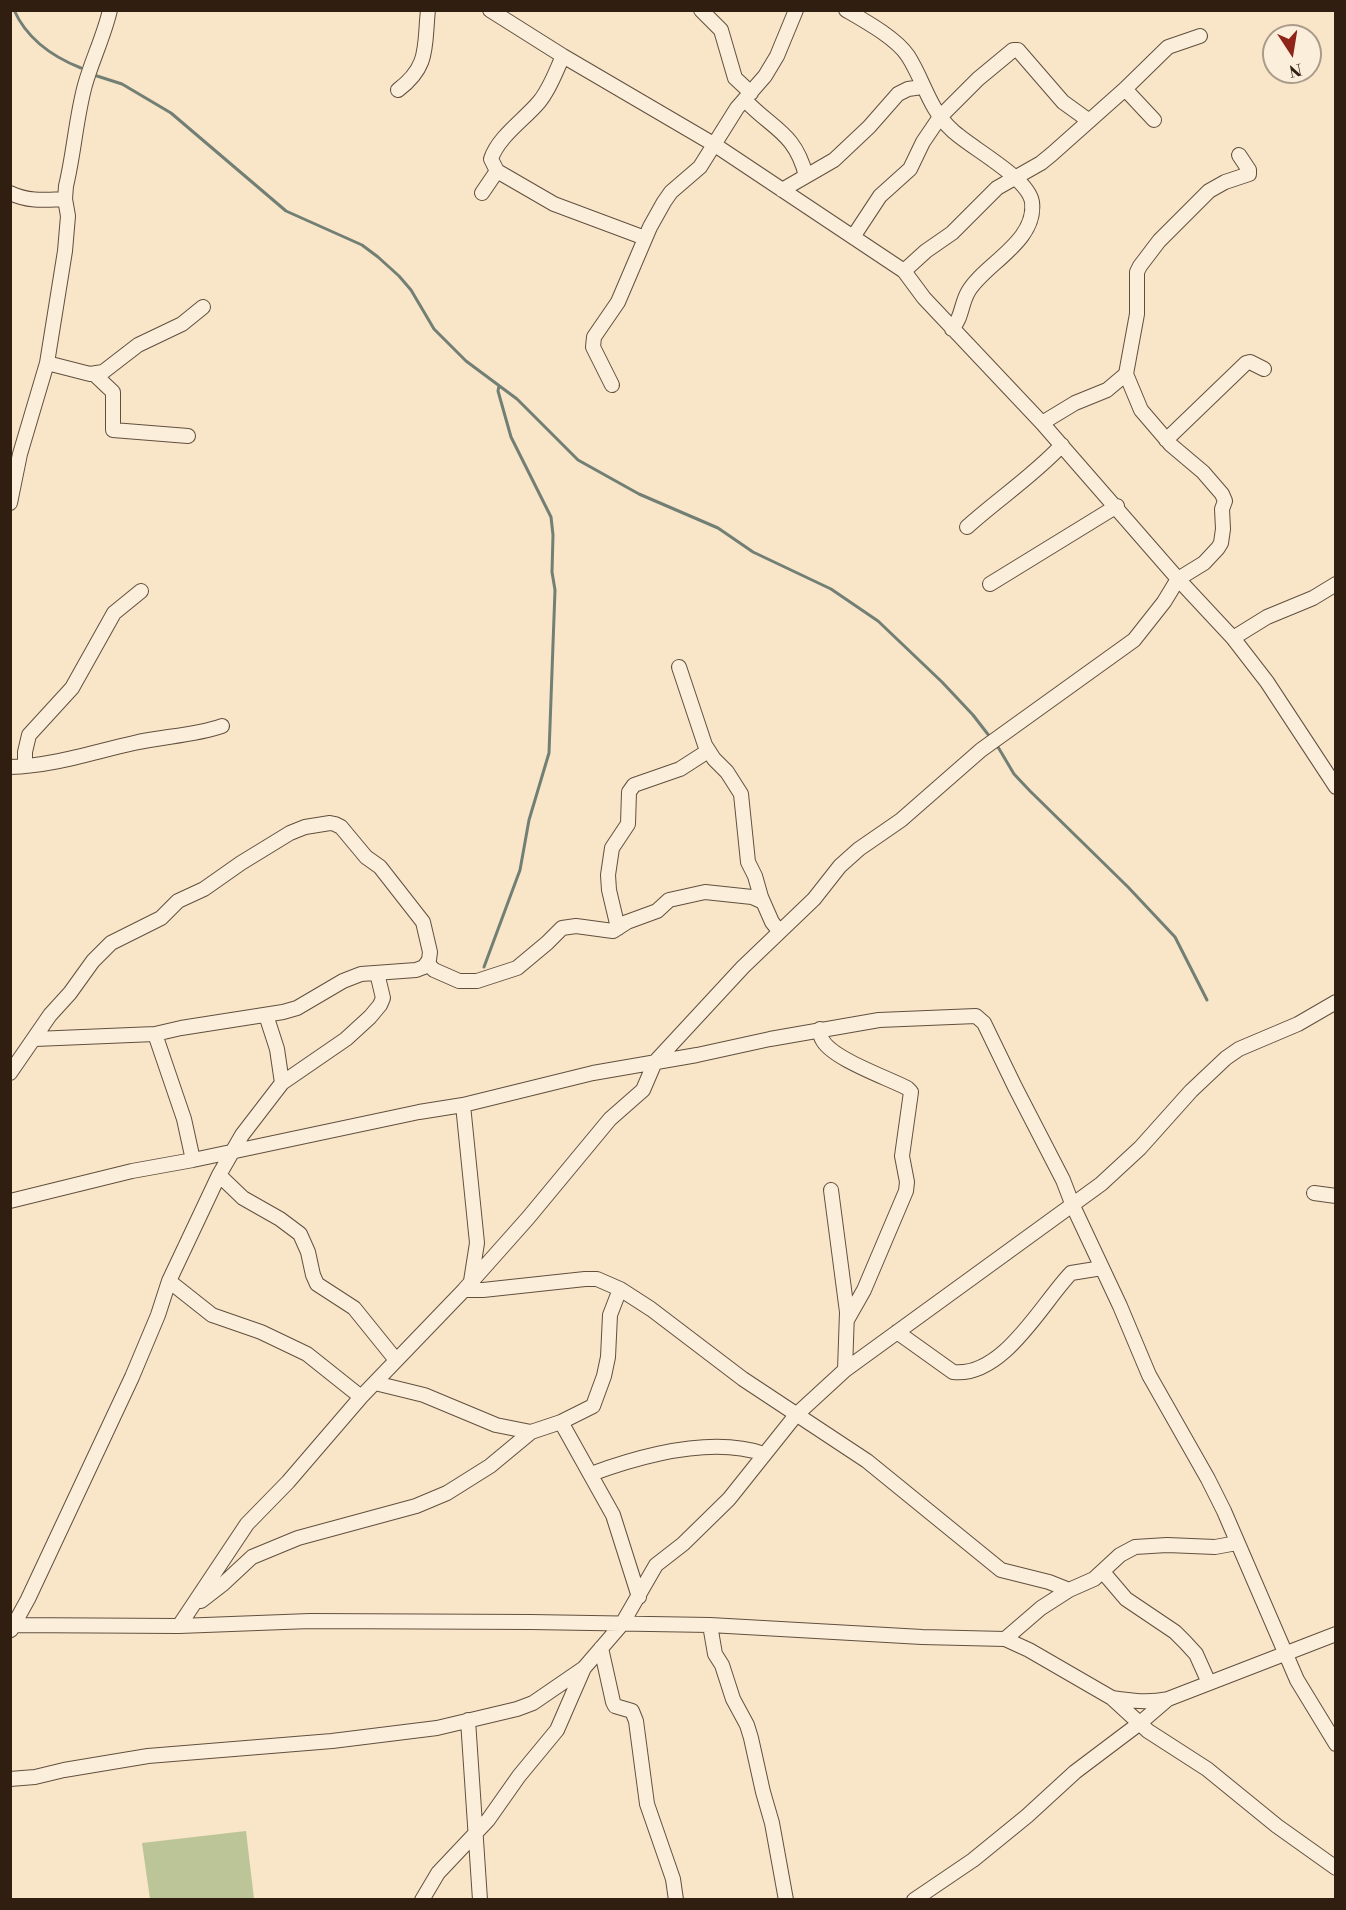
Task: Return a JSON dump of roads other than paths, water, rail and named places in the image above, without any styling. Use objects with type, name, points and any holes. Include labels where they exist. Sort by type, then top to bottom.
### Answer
[{"type":"street","points":[[10,503],[20,454],[47,363],[65,251],[68,216],[65,199],[85,85],[100,46],[110,10]]},
{"type":"street","points":[[398,90],[410,81],[422,62],[426,44],[428,10]]},
{"type":"street","points":[[490,10],[563,56],[715,145],[904,271],[924,298],[1062,445],[1178,579],[1233,638],[1266,682],[1335,787]]},
{"type":"street","points":[[701,10],[721,30],[735,78],[748,96],[794,144],[800,154],[806,176]]},
{"type":"street","points":[[612,385],[593,347],[593,342],[627,284],[645,238],[671,192],[700,168],[731,117],[765,76],[777,56],[796,10]]},
{"type":"street","points":[[853,12],[903,50],[940,117],[955,133],[997,162],[1027,192],[1032,201],[1026,229],[999,262],[967,292],[959,320],[952,328]]},
{"type":"street","points":[[904,271],[926,251],[952,233],[997,188],[1041,163],[1125,89],[1168,47],[1200,36]]},
{"type":"street","points":[[853,237],[880,196],[910,169],[923,142],[940,117],[978,79],[1016,49],[1064,102],[1089,120]]},
{"type":"street","points":[[563,56],[540,101],[523,116],[492,155],[492,164],[497,171],[554,204],[645,238]]},
{"type":"street","points":[[782,190],[844,152],[898,94],[908,89],[922,87]]},
{"type":"street","points":[[1125,89],[1154,120]]},
{"type":"street","points":[[178,1626],[247,1524],[288,1482],[361,1397],[528,1218],[610,1119],[644,1090],[655,1062],[779,931],[809,904],[840,866],[859,849],[901,820],[981,750],[1134,640],[1164,602],[1178,579],[1204,563],[1221,543],[1222,509],[1225,501],[1215,484],[1166,440],[1141,410],[1126,374],[1137,314],[1137,270],[1159,241],[1209,191],[1225,182],[1249,174],[1249,170],[1239,155]]},
{"type":"street","points":[[482,193],[497,171]]},
{"type":"street","points":[[10,193],[37,201],[65,199]]},
{"type":"street","points":[[47,363],[94,374],[103,372],[148,339],[182,324],[203,307]]},
{"type":"street","points":[[1166,440],[1246,363],[1250,362],[1264,369]]},
{"type":"street","points":[[94,374],[112,392],[112,430],[188,436]]},
{"type":"street","points":[[1042,423],[1075,403],[1107,390],[1126,374]]},
{"type":"street","points":[[967,527],[1034,473],[1062,445]]},
{"type":"street","points":[[990,584],[1117,506]]},
{"type":"street","points":[[1233,638],[1268,617],[1313,598],[1335,584]]},
{"type":"street","points":[[25,766],[29,735],[72,688],[114,613],[141,591]]},
{"type":"street","points":[[679,667],[705,745],[741,794],[748,862],[763,902],[779,931]]},
{"type":"street","points":[[10,767],[64,761],[136,742],[207,731],[222,726]]},
{"type":"street","points":[[618,928],[609,890],[608,874],[612,848],[628,824],[629,792],[634,785],[680,768],[708,751]]},
{"type":"street","points":[[10,1073],[50,1015],[70,993],[93,961],[111,943],[161,918],[178,901],[204,889],[241,862],[276,841],[290,833],[315,825],[330,822],[340,827],[360,851],[380,867],[396,885],[423,922],[430,952],[428,964]]},
{"type":"street","points":[[428,964],[434,970],[459,981],[477,981],[517,968],[562,928],[576,926],[613,931],[627,922],[657,911],[669,900],[694,893],[746,896],[763,902]]},
{"type":"street","points":[[35,1039],[155,1034],[266,1016],[297,1008],[361,974],[416,970],[428,964]]},
{"type":"street","points":[[377,973],[382,1001],[370,1017],[346,1039],[282,1083],[242,1135],[219,1175],[169,1281],[158,1315],[132,1377],[12,1627],[178,1626],[310,1621],[710,1625],[1005,1640],[1029,1650],[1112,1698],[1148,1731],[1207,1769],[1277,1826],[1335,1868]]},
{"type":"street","points":[[10,1779],[35,1777],[148,1756],[332,1741],[437,1728],[533,1703],[584,1668],[622,1624],[656,1565],[683,1544],[729,1499],[796,1415],[845,1370],[1101,1184],[1140,1148],[1191,1091],[1226,1058],[1239,1049],[1298,1024],[1335,1002]]},
{"type":"street","points":[[10,1200],[132,1171],[463,1105],[593,1073],[820,1029],[879,1020],[965,1015],[981,1018],[1063,1180],[1072,1206],[1120,1306],[1149,1374],[1208,1479],[1297,1680],[1335,1744]]},
{"type":"street","points":[[266,1016],[277,1049],[282,1083]]},
{"type":"street","points":[[820,1029],[823,1041],[840,1054],[911,1092],[902,1156],[907,1182],[906,1191],[864,1290],[847,1320]]},
{"type":"street","points":[[155,1034],[184,1119],[193,1160]]},
{"type":"street","points":[[463,1105],[477,1243],[467,1285]]},
{"type":"street","points":[[219,1175],[243,1198],[300,1234],[317,1284],[354,1308],[396,1360]]},
{"type":"street","points":[[831,1190],[847,1320],[845,1370]]},
{"type":"street","points":[[1314,1193],[1335,1196]]},
{"type":"street","points":[[897,1332],[953,1372],[974,1370],[998,1356],[1018,1339],[1071,1273],[1102,1268]]},
{"type":"street","points":[[467,1285],[504,1288],[597,1279],[620,1289],[651,1309],[743,1379],[867,1461],[1001,1570],[1049,1582],[1069,1590]]},
{"type":"street","points":[[169,1281],[212,1315],[261,1332],[307,1354],[361,1397]]},
{"type":"street","points":[[192,1608],[252,1557],[298,1538],[416,1506],[447,1493],[490,1466],[531,1432],[561,1422],[593,1406],[608,1356],[610,1315],[620,1289]]},
{"type":"street","points":[[375,1383],[424,1395],[496,1425],[531,1432]]},
{"type":"street","points":[[561,1422],[613,1515],[639,1597]]},
{"type":"street","points":[[591,1474],[623,1462],[678,1451],[713,1447],[764,1454]]},
{"type":"street","points":[[1005,1640],[1041,1608],[1069,1590],[1088,1583],[1120,1556],[1144,1545],[1215,1547],[1237,1543]]},
{"type":"street","points":[[1103,1572],[1126,1599],[1175,1632],[1185,1642],[1196,1654],[1209,1683]]},
{"type":"street","points":[[710,1625],[715,1654],[722,1665],[733,1699],[747,1725],[751,1738],[772,1824],[786,1899]]},
{"type":"street","points":[[1112,1698],[1151,1702],[1168,1699],[1335,1634]]},
{"type":"street","points":[[602,1648],[613,1702],[615,1706],[632,1711],[636,1721],[647,1804],[673,1879],[676,1899]]},
{"type":"street","points":[[422,1899],[438,1873],[475,1834],[557,1730],[584,1668]]},
{"type":"street","points":[[914,1899],[973,1860],[1027,1816],[1075,1772],[1168,1699]]},
{"type":"street","points":[[468,1720],[480,1899]]},
{"type":"waterway","points":[[14,10],[26,30],[42,46],[81,68]]},
{"type":"waterway","points":[[97,76],[122,84],[171,113],[286,211],[362,245],[378,257],[411,290],[434,329],[466,361],[517,399],[578,460],[639,494],[718,528],[753,552],[831,589],[878,621],[942,682],[990,737]]},
{"type":"waterway","points":[[484,967],[520,870],[529,820],[549,753],[555,590],[552,572],[551,517],[511,437],[498,391],[499,386]]},
{"type":"waterway","points":[[998,747],[1014,774],[1175,937],[1207,1000]]}]
